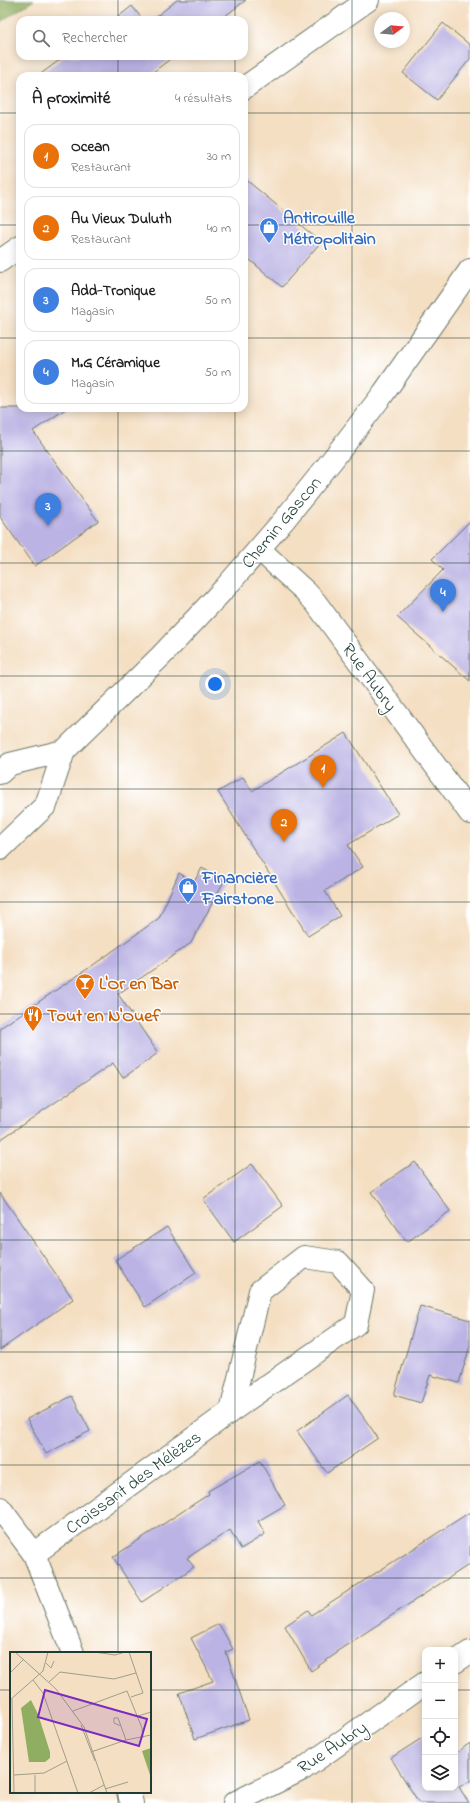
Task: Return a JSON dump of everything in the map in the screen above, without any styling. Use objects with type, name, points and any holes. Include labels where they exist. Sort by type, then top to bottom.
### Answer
[{"type":"street","points":[[248,85],[368,0]]},
{"type":"street","points":[[0,261],[16,250]]},
{"type":"street","name":"Chemin Gascon","points":[[0,848],[46,805],[64,751],[156,661],[260,550],[383,394],[470,270]]},
{"type":"street","name":"Rue Aubry","points":[[260,550],[316,603],[470,813]]},
{"type":"street","points":[[0,773],[10,764],[64,751]]},
{"type":"street","name":"Croissant des Mélèzes","points":[[34,1554],[231,1411],[356,1324],[363,1290],[338,1262],[304,1257],[260,1291],[231,1411]]},
{"type":"street","points":[[0,1508],[34,1554],[73,1652]]},
{"type":"street","points":[[458,1660],[470,1652]]},
{"type":"street","name":"Rue Aubry","points":[[234,1803],[303,1769],[422,1685]]},
{"type":"street","points":[[128,1793],[132,1803]]},
{"type":"green space","points":[[0,0],[34,0],[0,22]]},
{"type":"building","points":[[177,0],[246,0],[225,16],[157,16]]},
{"type":"building","points":[[132,6],[140,16],[119,16]]},
{"type":"building","points":[[443,23],[470,45],[470,59],[437,100],[403,73]]},
{"type":"building","points":[[60,60],[169,60],[153,72],[43,72]]},
{"type":"building","points":[[248,181],[321,242],[282,287],[248,258]]},
{"type":"building","points":[[0,408],[16,408],[16,412],[61,412],[33,431],[98,521],[35,566],[0,517]]},
{"type":"building","points":[[470,521],[470,681],[397,617],[443,570],[432,559]]},
{"type":"building","points":[[346,733],[398,814],[348,845],[363,867],[325,891],[340,916],[308,936],[218,792],[243,777],[252,791]]},
{"type":"building","points":[[202,868],[224,881],[191,943],[118,994],[158,1053],[123,1078],[113,1063],[0,1140],[0,1028],[159,918],[179,873],[194,882]]},
{"type":"building","points":[[415,1162],[450,1211],[407,1242],[371,1192]]},
{"type":"building","points":[[252,1164],[283,1206],[234,1242],[203,1199]]},
{"type":"building","points":[[0,1193],[73,1299],[0,1350]]},
{"type":"building","points":[[167,1227],[196,1273],[145,1307],[115,1260]]},
{"type":"building","points":[[420,1306],[470,1320],[470,1346],[459,1383],[430,1375],[421,1403],[394,1395]]},
{"type":"building","points":[[348,1395],[378,1438],[327,1473],[297,1431]]},
{"type":"building","points":[[72,1396],[90,1431],[46,1454],[27,1419]]},
{"type":"building","points":[[260,1461],[285,1505],[258,1521],[265,1534],[241,1549],[230,1530],[187,1558],[194,1567],[142,1602],[113,1557],[209,1494],[208,1491]]},
{"type":"building","points":[[470,1512],[470,1564],[336,1652],[337,1653],[311,1671],[285,1626],[308,1610],[311,1615]]},
{"type":"building","points":[[219,1624],[233,1649],[226,1652],[249,1720],[195,1739],[179,1693],[213,1681],[191,1638]]},
{"type":"building","points":[[422,1738],[422,1791],[458,1791],[458,1752],[470,1743],[470,1781],[459,1787],[469,1803],[419,1803],[391,1758]]},
{"type":"place","name":"Antirouille Métropolitain","points":[[269,244]]},
{"type":"place","name":"Add-Tronique","points":[[48,526]]},
{"type":"place","name":"M.G Céramique","points":[[443,612]]},
{"type":"place","name":"Ocean","points":[[323,788]]},
{"type":"place","name":"Au Vieux Duluth","points":[[284,842]]},
{"type":"place","name":"Financière Fairstone","points":[[188,904]]},
{"type":"place","name":"L'Or en Bar","points":[[85,1000]]},
{"type":"place","name":"Tout en N'Ouef","points":[[33,1032]]}]
